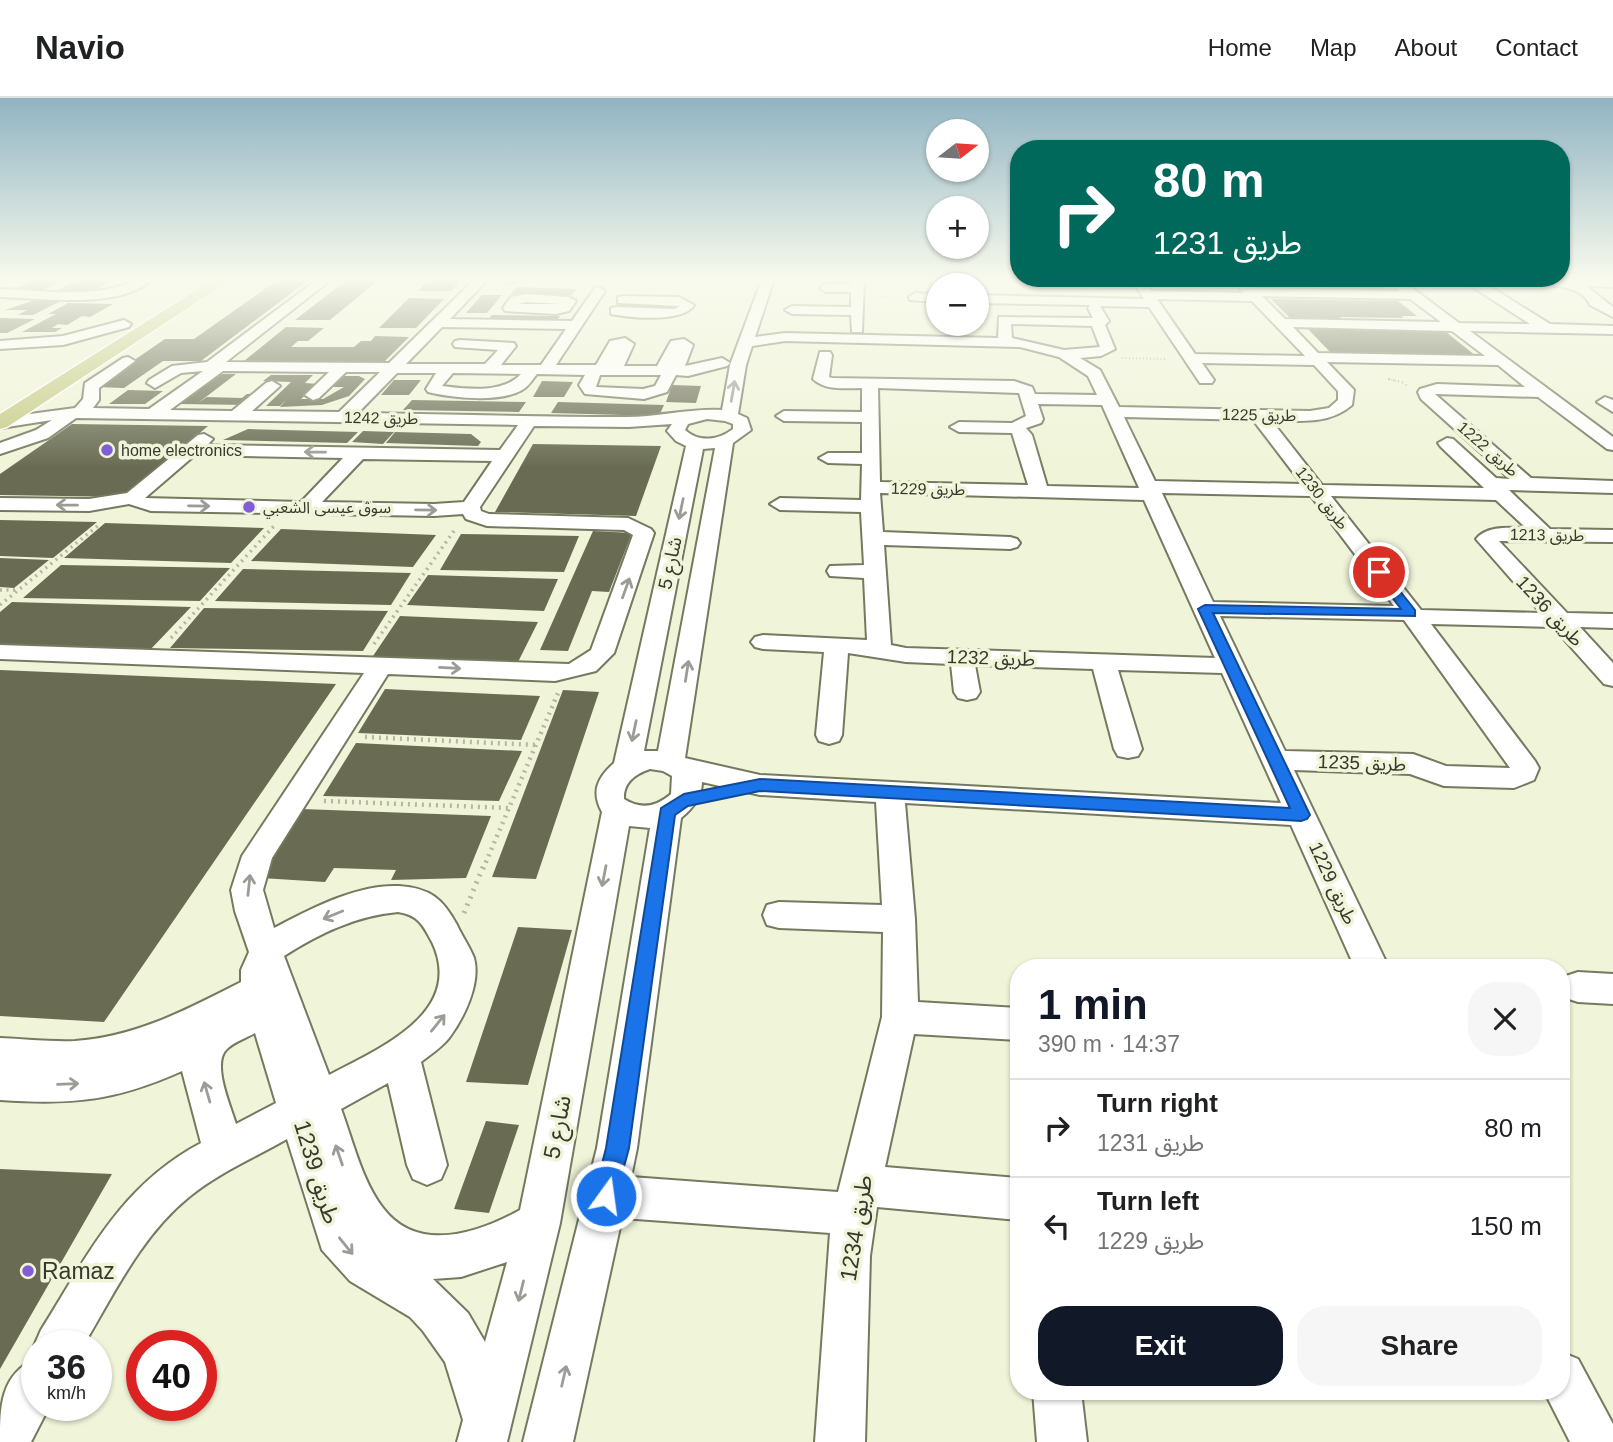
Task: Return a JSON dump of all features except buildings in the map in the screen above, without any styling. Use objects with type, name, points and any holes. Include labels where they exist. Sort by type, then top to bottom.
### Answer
[{"type":"main road","points":[[0,423],[37,389],[100,342]]},
{"type":"main road","points":[[37,389],[118,342]]},
{"type":"street","points":[[0,345],[43,345],[59,342]]},
{"type":"street","points":[[147,414],[247,342]]},
{"type":"street","points":[[344,417],[420,342]]},
{"type":"street","points":[[449,368],[434,385],[435,389],[505,391],[518,386],[539,369],[562,342]]},
{"type":"street","points":[[729,416],[738,365],[746,342]]},
{"type":"street","name":"طريق 1229","points":[[894,342],[953,346],[1005,342],[1037,346],[1070,357],[1096,373],[1368,959]]},
{"type":"street","points":[[1070,357],[1107,350],[1106,342]]},
{"type":"street","points":[[1180,342],[1206,380]]},
{"type":"street","name":"طريق 1225","points":[[1030,399],[1259,416],[1310,416],[1334,412],[1346,402],[1346,390],[1300,342]]},
{"type":"street","points":[[1476,342],[1610,441]]},
{"type":"street","points":[[460,344],[509,346],[489,369]]},
{"type":"street","points":[[43,345],[54,349],[63,357]]},
{"type":"street","points":[[825,355],[822,381],[833,384],[870,385],[959,380],[1021,387],[1028,391],[1035,419],[1020,423],[1017,428]]},
{"type":"street","points":[[155,383],[177,369],[216,366],[449,368],[489,369],[539,369],[674,371],[716,380],[724,357],[674,371],[661,389],[644,394],[591,391],[587,385],[604,370]]},
{"type":"street","points":[[1366,358],[1380,372]]},
{"type":"street","points":[[1192,359],[1501,360]]},
{"type":"street","points":[[0,449],[42,434],[91,400],[92,386],[128,361]]},
{"type":"street","points":[[229,380],[247,366]]},
{"type":"street","points":[[313,395],[343,367]]},
{"type":"street","points":[[870,385],[871,497],[879,649]]},
{"type":"street","points":[[0,504],[89,505],[133,498],[272,386]]},
{"type":"street","points":[[37,389],[48,408],[72,413]]},
{"type":"street","name":"طريق 1222","points":[[1525,483],[1427,396],[1426,392],[1437,389],[1543,392]]},
{"type":"street","points":[[687,439],[676,431],[677,425],[702,411]]},
{"type":"street","name":"طريق 1242","points":[[0,423],[72,413],[647,422],[702,411],[729,416]]},
{"type":"street","name":"شارع 5","points":[[676,765],[724,441],[742,430],[741,422],[729,416]]},
{"type":"street","points":[[784,416],[870,417]]},
{"type":"street","name":"طريق 1230","points":[[1259,416],[1525,768]]},
{"type":"street","points":[[470,507],[529,421]]},
{"type":"street","name":"طريق 1242","points":[[529,421],[555,425],[658,429],[687,439],[724,441]]},
{"type":"street","points":[[959,427],[1017,428],[1023,435],[1039,491]]},
{"type":"street","name":"شارع 5","points":[[627,766],[687,439]]},
{"type":"street","name":"طريق 1222","points":[[1447,443],[1544,534]]},
{"type":"street","points":[[190,450],[506,456]]},
{"type":"street","points":[[299,507],[358,453]]},
{"type":"street","points":[[828,458],[870,459]]},
{"type":"street","points":[[1525,483],[1613,487]]},
{"type":"street","name":"طريق 1222","points":[[1496,489],[1525,483]]},
{"type":"street","points":[[1152,490],[1496,489]]},
{"type":"street","name":"طريق 1229","points":[[871,497],[1152,490]]},
{"type":"street","points":[[780,504],[871,497]]},
{"type":"street","points":[[133,498],[139,503],[151,505],[434,510],[470,507]]},
{"type":"street","points":[[0,652],[567,673],[588,665],[602,653],[643,533],[628,524],[486,520],[473,515],[470,507]]},
{"type":"street","name":"طريق 1213","points":[[1487,542],[1488,536],[1493,535],[1613,536]]},
{"type":"street","points":[[873,538],[1010,543]]},
{"type":"street","name":"طريق 1236","points":[[1487,542],[1613,678]]},
{"type":"street","points":[[838,571],[876,572]]},
{"type":"street","points":[[1205,609],[1613,621]]},
{"type":"street","name":"طريق 1232","points":[[763,642],[837,645],[906,655],[1231,666]]},
{"type":"street","points":[[829,735],[837,645]]},
{"type":"street","points":[[961,657],[967,692]]},
{"type":"street","points":[[1103,662],[1128,749]]},
{"type":"street","name":"طريق 1239","points":[[371,665],[337,735],[257,856],[248,879],[248,901],[270,986],[309,1105],[337,1235],[352,1254],[373,1270],[403,1268],[468,1255],[517,1237],[538,1223]]},
{"type":"street","points":[[760,785],[639,817],[617,809],[609,797],[610,783],[627,766],[649,759],[760,785],[1301,815]]},
{"type":"street","name":"طريق 1235","points":[[1275,760],[1413,764],[1440,775],[1514,778],[1524,773],[1525,768]]},
{"type":"street","points":[[548,1442],[617,1148],[675,806],[690,785],[676,765]]},
{"type":"street","name":"طريق 1234","points":[[840,1442],[848,1270],[858,1200],[900,1017],[899,919],[890,793]]},
{"type":"street","name":"شارع 5","points":[[485,1432],[538,1223],[617,809]]},
{"type":"street","points":[[0,1082],[77,1084],[119,1077],[161,1062],[215,1034],[270,986],[327,917],[359,905],[391,900],[414,901],[429,907],[457,959],[454,995],[436,1027],[401,1056],[224,1152],[174,1183],[130,1227],[67,1330]]},
{"type":"street","points":[[779,915],[899,919]]},
{"type":"street","points":[[0,1055],[75,1058],[119,1051],[164,1037],[270,986]]},
{"type":"street","points":[[1578,988],[1613,989]]},
{"type":"street","points":[[900,1017],[1010,1024]]},
{"type":"street","points":[[215,1034],[204,1053],[201,1071],[224,1152]]},
{"type":"street","points":[[401,1056],[427,1165]]},
{"type":"street","points":[[606,1196],[1010,1199]]},
{"type":"street","name":"طريق 1239","points":[[403,1268],[451,1327],[467,1354],[480,1386],[485,1432]]},
{"type":"street","points":[[1570,1393],[1596,1442]]},
{"type":"street","points":[[1058,1400],[1062,1442]]},
{"type":"street","points":[[4,1442],[21,1411]]},
{"type":"path","points":[[1070,357],[1192,359]]},
{"type":"path","points":[[0,605],[133,498]]},
{"type":"path","points":[[151,659],[299,507]]},
{"type":"path","points":[[371,665],[470,507]]},
{"type":"path","points":[[0,590],[18,590]]},
{"type":"path","points":[[450,946],[567,673]]},
{"type":"path","points":[[337,735],[536,745]]},
{"type":"path","points":[[294,800],[509,808]]},
{"type":"place","name":"home electronics","points":[[107,450]]},
{"type":"place","name":"سوق عيسى الشعبي","points":[[249,507]]},
{"type":"place","name":"Ramaz","points":[[28,1271]]},
{"type":"route","points":[[606,1196],[617,1148],[667,812],[684,800],[760,785],[1301,815],[1205,609],[1410,613],[1379,572]]}]
